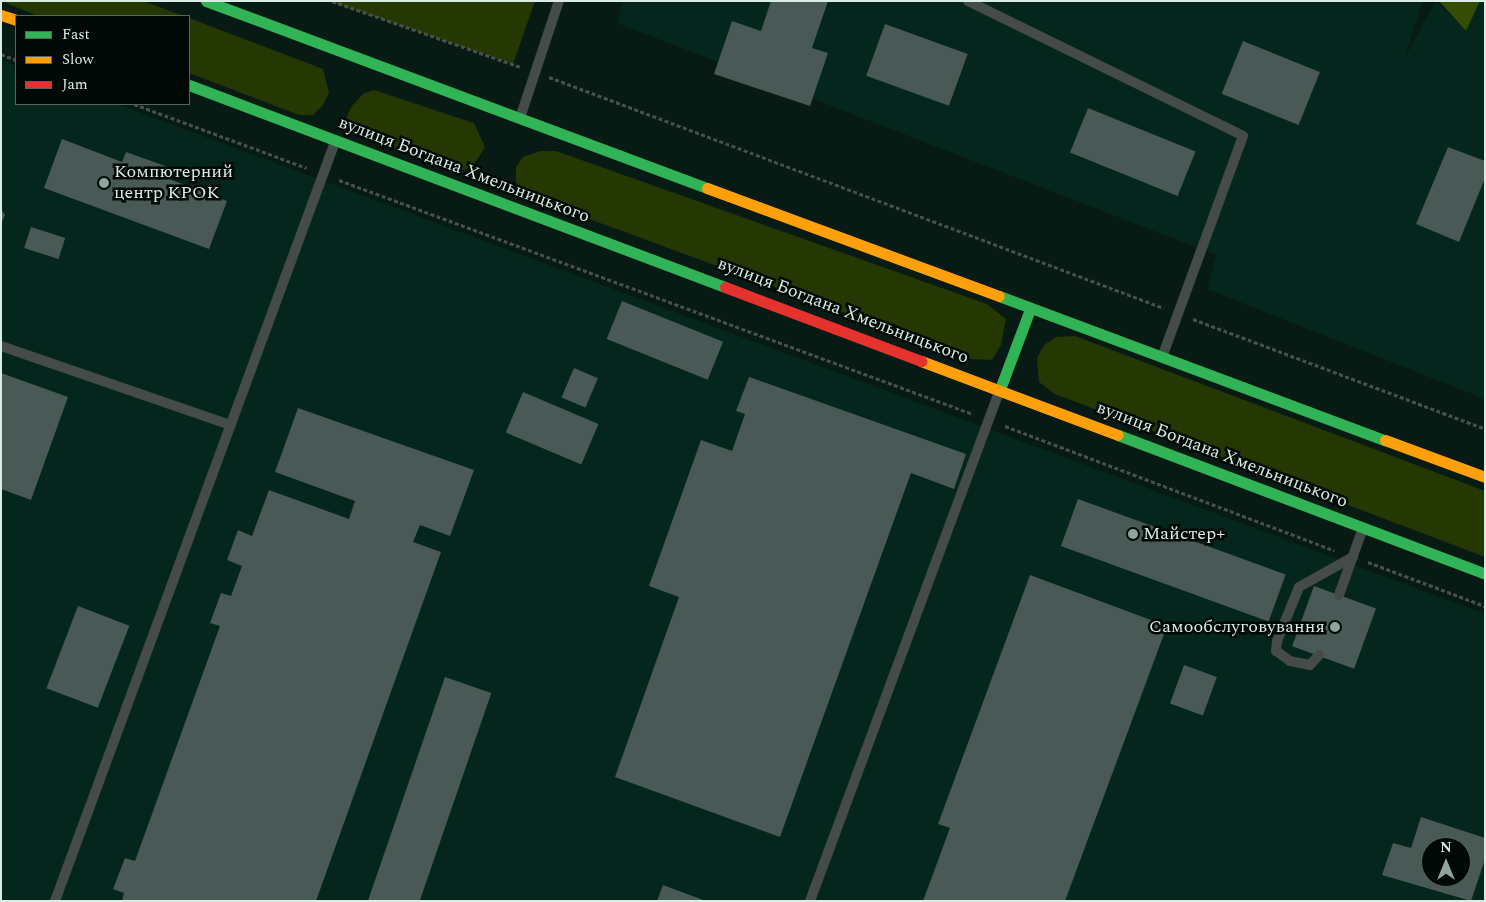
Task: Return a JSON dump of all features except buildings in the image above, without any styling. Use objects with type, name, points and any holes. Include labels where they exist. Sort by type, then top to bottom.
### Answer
[{"type":"street","points":[[206,1],[1485,477]]},
{"type":"street","points":[[1,15],[15,20]]},
{"type":"street","name":"вулиця Богдана Хмельницького","points":[[190,85],[1000,389],[1485,574]]},
{"type":"street","points":[[1000,389],[1030,309]]},
{"type":"lane","points":[[520,118],[560,1]]},
{"type":"lane","points":[[968,1],[1243,136],[1162,358]]},
{"type":"lane","points":[[55,901],[336,140]]},
{"type":"lane","points":[[1,346],[231,425]]},
{"type":"lane","points":[[810,901],[1000,389]]},
{"type":"lane","points":[[1339,595],[1364,527]]},
{"type":"lane","points":[[1319,655],[1310,665],[1290,661],[1276,651],[1277,641],[1299,587],[1353,557]]},
{"type":"path","points":[[332,1],[535,72],[1485,429]]},
{"type":"path","points":[[1,54],[15,60]]},
{"type":"path","points":[[137,105],[1485,606]]},
{"type":"shaded area","points":[[623,1],[1423,1],[1405,57],[1436,1],[1466,31],[1480,1],[1485,1],[1485,399],[1207,289],[1216,255],[617,23]]},
{"type":"shaded area","points":[[1,60],[15,66],[15,105],[120,105],[1485,614],[1485,901],[1,901]]},
{"type":"green space","points":[[1,1],[143,1],[181,15],[36,15]]},
{"type":"green space","points":[[329,1],[535,1],[513,64]]},
{"type":"green space","points":[[1439,1],[1480,1],[1466,31]]},
{"type":"green space","points":[[190,18],[323,69],[329,93],[323,105],[313,115],[299,115],[190,73]]},
{"type":"green space","points":[[374,90],[474,123],[485,147],[472,168],[455,171],[351,133],[346,118],[352,106],[363,94]]},
{"type":"green space","points":[[540,151],[556,151],[987,304],[1006,319],[1001,345],[992,360],[971,359],[529,197],[516,182],[516,167],[523,157]]},
{"type":"green space","points":[[1075,336],[1485,491],[1485,557],[1055,394],[1039,382],[1037,358],[1044,345],[1056,337]]},
{"type":"traffic: fast","points":[[206,1],[707,188]]},
{"type":"traffic: fast","points":[[190,85],[725,287]]},
{"type":"traffic: fast","points":[[999,296],[1385,440]]},
{"type":"traffic: fast","points":[[1000,389],[1030,309]]},
{"type":"traffic: fast","points":[[1118,435],[1485,574]]},
{"type":"traffic: slow","points":[[1,15],[15,20]]},
{"type":"traffic: slow","points":[[707,188],[999,296]]},
{"type":"traffic: slow","points":[[921,361],[1118,435]]},
{"type":"traffic: slow","points":[[1385,440],[1485,477]]},
{"type":"traffic: jam","points":[[725,287],[921,361]]},
{"type":"place","name":"Компютерний центр КРОК","points":[[104,183]]},
{"type":"place","name":"Майстер+","points":[[1133,534]]},
{"type":"place","name":"Самообслуговування","points":[[1335,627]]}]
